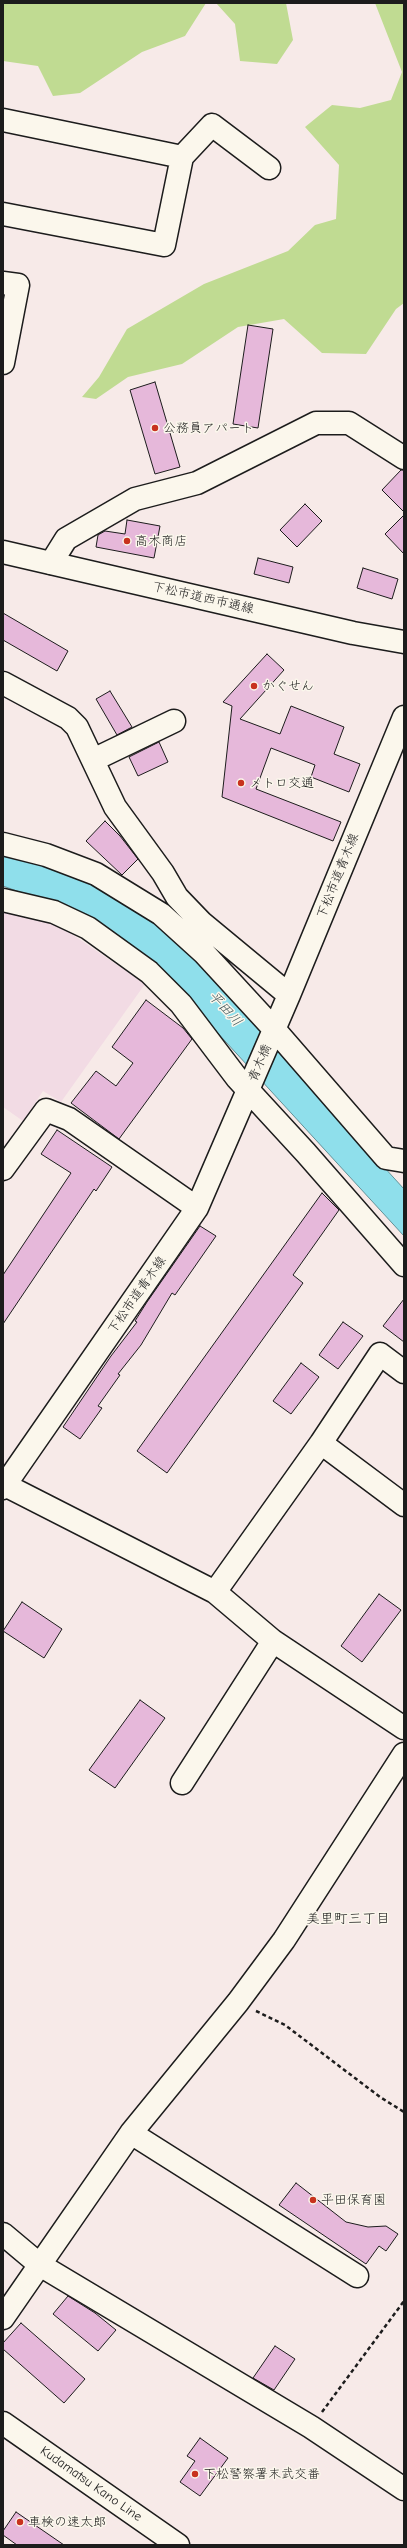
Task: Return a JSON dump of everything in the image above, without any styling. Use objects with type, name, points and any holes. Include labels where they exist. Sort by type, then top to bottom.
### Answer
[{"type":"street","points":[[3,120],[182,157]]},
{"type":"street","points":[[3,214],[164,245],[182,157],[212,125],[269,168]]},
{"type":"street","points":[[3,283],[18,285],[3,363]]},
{"type":"street","points":[[51,563],[66,539],[135,499],[197,483],[316,423],[349,423],[404,458]]},
{"type":"street","name":"下松市道西市通線","points":[[3,552],[353,633],[404,642]]},
{"type":"street","points":[[3,683],[68,718],[77,727],[122,820],[163,873],[177,897],[202,923],[289,995]]},
{"type":"street","name":"下松市道青木線","points":[[273,1032],[404,717]]},
{"type":"street","points":[[93,760],[174,721]]},
{"type":"street","points":[[3,844],[46,855],[96,874],[161,914],[204,953],[386,1158],[404,1161]]},
{"type":"street","points":[[3,900],[54,912],[88,928],[149,972],[181,1004],[250,1087],[404,1265]]},
{"type":"street","name":"青木橋","points":[[250,1087],[273,1032]]},
{"type":"street","name":"下松市道青木線","points":[[4,1486],[197,1208],[250,1087]]},
{"type":"street","points":[[3,1169],[46,1110],[70,1119],[197,1208]]},
{"type":"street","points":[[215,1592],[321,1443],[380,1354],[404,1372]]},
{"type":"street","points":[[321,1443],[404,1505]]},
{"type":"street","points":[[4,1486],[215,1592],[273,1640],[404,1728]]},
{"type":"street","points":[[182,1783],[273,1640]]},
{"type":"street","points":[[3,2318],[132,2133],[238,2002],[284,1940],[404,1754]]},
{"type":"street","points":[[132,2133],[357,2276]]},
{"type":"street","points":[[3,2234],[40,2265],[312,2427],[404,2488]]},
{"type":"street","name":"Kudamatsu Kano Line","points":[[3,2423],[178,2545]]},
{"type":"path","points":[[238,2002],[285,2025],[380,2097],[404,2112]]},
{"type":"path","points":[[312,2427],[404,2301]]},
{"type":"shaded area","points":[[3,908],[51,920],[145,984],[61,1102],[43,1091],[23,1121],[3,1107]]},
{"type":"green space","points":[[3,3],[206,3],[185,36],[142,52],[80,93],[53,96],[38,66],[3,61]]},
{"type":"green space","points":[[216,3],[286,3],[293,40],[277,64],[240,61],[235,24]]},
{"type":"green space","points":[[375,3],[404,3],[404,303],[396,309],[366,354],[322,353],[284,319],[238,327],[182,364],[128,377],[96,399],[82,397],[99,377],[127,329],[204,284],[288,251],[315,225],[336,219],[339,165],[305,127],[332,105],[360,108],[391,100],[402,72]]},
{"type":"water","name":"平田川","points":[[3,854],[36,862],[89,881],[159,922],[206,962],[342,1121],[404,1189],[404,1236],[214,1029],[176,982],[140,954],[70,910],[3,886]]},
{"type":"building","points":[[248,325],[273,329],[258,428],[233,424]]},
{"type":"building","name":"公務員アパート","points":[[155,382],[180,467],[155,474],[130,390]]},
{"type":"building","points":[[401,470],[404,470],[404,512],[382,490]]},
{"type":"building","points":[[305,504],[322,521],[297,547],[280,530]]},
{"type":"building","points":[[404,515],[404,554],[385,534]]},
{"type":"building","name":"高木商店","points":[[127,520],[160,526],[154,558],[96,547],[98,535],[105,531],[125,534]]},
{"type":"building","points":[[258,558],[293,567],[289,583],[254,574]]},
{"type":"building","points":[[363,568],[398,579],[392,599],[357,588]]},
{"type":"building","points":[[3,613],[68,651],[57,671],[3,640]]},
{"type":"building","name":"メトロ交通","points":[[267,654],[284,670],[240,719],[280,734],[291,706],[344,727],[334,754],[360,764],[349,792],[311,777],[315,765],[271,748],[256,789],[341,822],[333,841],[222,797],[232,706],[223,702]]},
{"type":"building","points":[[110,691],[132,727],[117,735],[96,699]]},
{"type":"building","points":[[159,742],[168,762],[138,776],[129,757]]},
{"type":"building","points":[[105,821],[120,836],[138,859],[122,875],[86,841]]},
{"type":"building","points":[[146,1000],[183,1028],[192,1039],[119,1139],[71,1103],[96,1071],[116,1086],[133,1063],[112,1047]]},
{"type":"building","points":[[57,1130],[112,1167],[96,1191],[94,1189],[3,1324],[3,1275],[71,1173],[41,1154]]},
{"type":"building","points":[[322,1193],[339,1210],[293,1275],[303,1283],[167,1473],[137,1451]]},
{"type":"building","points":[[200,1226],[216,1236],[175,1295],[172,1293],[141,1345],[118,1374],[120,1375],[98,1406],[102,1408],[80,1439],[63,1427],[111,1356],[137,1322],[135,1321],[147,1302]]},
{"type":"building","points":[[404,1299],[404,1342],[383,1326]]},
{"type":"building","points":[[343,1322],[363,1336],[338,1369],[319,1355]]},
{"type":"building","points":[[301,1363],[319,1377],[291,1414],[273,1401]]},
{"type":"building","points":[[379,1594],[401,1610],[362,1662],[341,1646]]},
{"type":"building","points":[[22,1602],[62,1629],[44,1658],[3,1631]]},
{"type":"building","points":[[140,1700],[165,1718],[115,1788],[89,1770]]},
{"type":"building","points":[[296,2183],[346,2222],[368,2227],[386,2226],[398,2234],[386,2251],[379,2246],[366,2264],[279,2205]]},
{"type":"building","points":[[68,2296],[95,2313],[116,2330],[98,2351],[53,2314]]},
{"type":"building","points":[[21,2323],[85,2379],[64,2403],[3,2349],[3,2343]]},
{"type":"building","points":[[275,2346],[295,2359],[274,2390],[253,2378]]},
{"type":"building","points":[[200,2438],[228,2458],[200,2496],[180,2482],[195,2461],[187,2456]]},
{"type":"building","name":"車検の速太郎","points":[[16,2512],[64,2545],[17,2545],[3,2535],[3,2531]]},
{"type":"place","name":"公務員アパート","points":[[155,428]]},
{"type":"place","name":"高木商店","points":[[127,541]]},
{"type":"place","name":"かぐせん","points":[[254,686]]},
{"type":"place","name":"メトロ交通","points":[[241,783]]},
{"type":"place","name":"平田保育園","points":[[313,2200]]},
{"type":"place","name":"下松警察署末武交番","points":[[195,2474]]},
{"type":"place","name":"車検の速太郎","points":[[20,2522]]},
{"type":"district","name":"美里町三丁目","points":[[348,1919]]}]
